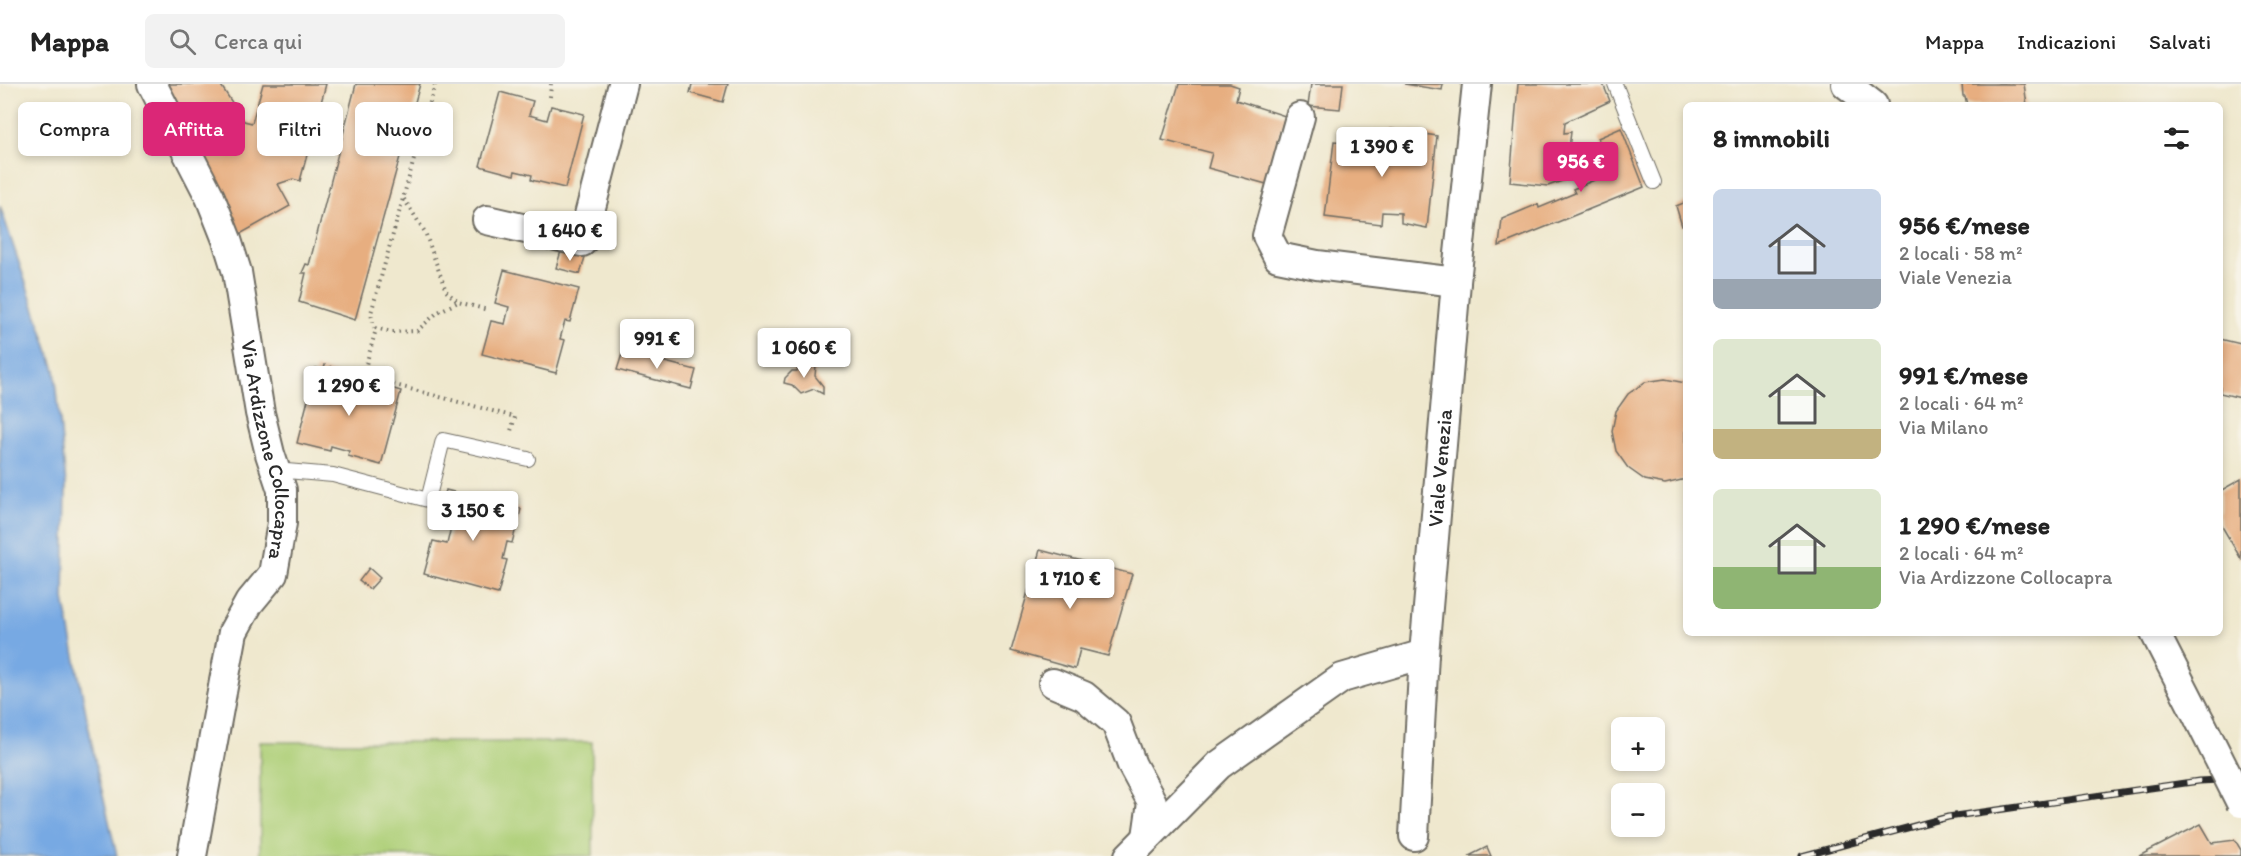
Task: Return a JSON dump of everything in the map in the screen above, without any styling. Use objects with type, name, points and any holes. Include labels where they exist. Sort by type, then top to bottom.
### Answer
[{"type":"street","name":"Via Ardizzone Collocapra","points":[[152,84],[210,198],[227,240],[237,272],[260,412],[282,490],[282,523],[273,574],[249,603],[233,632],[192,856]]},
{"type":"street","points":[[487,220],[582,242],[623,84]]},
{"type":"street","name":"Viale Venezia","points":[[1414,836],[1424,654],[1456,282],[1477,84]]},
{"type":"street","points":[[1846,84],[1869,102]]},
{"type":"street","points":[[1300,117],[1267,236],[1278,257],[1317,265],[1456,282]]},
{"type":"street","points":[[2157,636],[2241,803]]},
{"type":"street","points":[[1138,846],[1219,765],[1342,678],[1424,654]]},
{"type":"street","points":[[1053,683],[1084,696],[1116,723],[1132,765],[1152,802],[1138,846]]},
{"type":"lane","points":[[1615,84],[1654,182]]},
{"type":"lane","points":[[275,470],[333,475],[428,500],[443,440],[528,459]]},
{"type":"path","points":[[363,375],[375,333],[371,313],[435,84]]},
{"type":"path","points":[[550,98],[551,84]]},
{"type":"path","points":[[403,198],[425,232],[446,291],[458,302],[488,310]]},
{"type":"path","points":[[375,328],[392,332],[417,331],[438,312],[458,302]]},
{"type":"path","points":[[324,366],[515,417],[503,453]]},
{"type":"green space","points":[[260,742],[592,742],[593,856],[260,856]]},
{"type":"water","points":[[0,206],[55,370],[66,485],[64,599],[96,765],[117,856],[0,856]]},
{"type":"building","points":[[160,84],[220,84],[232,102],[169,102]]},
{"type":"building","points":[[263,84],[326,84],[321,102],[258,102]]},
{"type":"building","points":[[356,84],[420,84],[415,102],[355,102],[355,156],[400,156],[355,320],[299,302],[306,273],[302,273],[306,264],[309,265],[337,156],[343,156],[343,134]]},
{"type":"building","points":[[692,84],[728,84],[723,102],[690,93]]},
{"type":"building","points":[[1179,84],[1230,84],[1239,87],[1236,100],[1285,116],[1277,143],[1281,145],[1270,185],[1208,168],[1212,153],[1162,140]]},
{"type":"building","points":[[1311,84],[1343,84],[1340,109],[1308,106]]},
{"type":"building","points":[[1404,84],[1443,84],[1442,90]]},
{"type":"building","points":[[1518,84],[1603,84],[1610,101],[1565,122],[1564,133],[1571,132],[1565,180],[1548,186],[1510,182]]},
{"type":"building","points":[[1962,84],[2024,84],[2027,102],[1966,102],[1963,96]]},
{"type":"building","points":[[500,92],[533,101],[529,115],[547,120],[551,106],[584,114],[565,188],[531,180],[532,175],[515,171],[514,175],[480,166]]},
{"type":"building","points":[[257,105],[257,156],[307,156],[300,181],[293,179],[278,184],[290,206],[233,238],[194,156],[245,156],[245,121],[252,123]]},
{"type":"building","points":[[1621,128],[1644,187],[1499,246],[1502,219],[1538,204],[1539,208],[1575,193],[1573,189],[1611,173],[1598,138]]},
{"type":"building","points":[[1391,129],[1437,136],[1427,228],[1401,223],[1401,213],[1382,212],[1381,224],[1325,217],[1334,141],[1353,143],[1354,134],[1388,137]]},
{"type":"building","points":[[1683,203],[1683,226],[1682,226],[1676,206]]},
{"type":"building","points":[[561,251],[585,257],[580,274],[556,268]]},
{"type":"building","points":[[504,270],[579,289],[570,322],[565,321],[560,339],[565,340],[556,373],[482,354],[491,321],[505,324],[509,307],[495,303]]},
{"type":"building","points":[[2223,340],[2241,344],[2241,398],[2223,394]]},
{"type":"building","points":[[623,351],[696,370],[691,389],[617,370]]},
{"type":"building","points":[[800,361],[816,366],[815,376],[823,386],[823,394],[814,389],[801,394],[792,385],[784,383],[785,378],[792,371],[797,371]]},
{"type":"building","points":[[316,368],[350,377],[346,391],[364,395],[367,381],[401,391],[381,465],[348,456],[349,451],[331,446],[330,451],[297,443]]},
{"type":"building","points":[[1665,379],[1683,382],[1683,480],[1665,484],[1645,480],[1628,468],[1616,451],[1612,431],[1616,411],[1628,394],[1645,382]]},
{"type":"building","points":[[2241,479],[2241,559],[2223,528],[2223,489]]},
{"type":"building","points":[[446,490],[521,509],[512,543],[507,542],[503,559],[507,560],[498,594],[424,574],[433,541],[447,544],[451,527],[437,523]]},
{"type":"building","points":[[1040,550],[1132,574],[1108,656],[1080,649],[1075,669],[1011,651]]},
{"type":"building","points":[[369,568],[380,578],[370,589],[359,581]]},
{"type":"building","points":[[2201,824],[2212,843],[2235,840],[2241,850],[2241,856],[2139,856]]},
{"type":"building","points":[[1487,847],[1491,856],[1469,856]]},
{"type":"railway","points":[[1802,856],[1948,817],[2199,781],[2241,779]]}]
